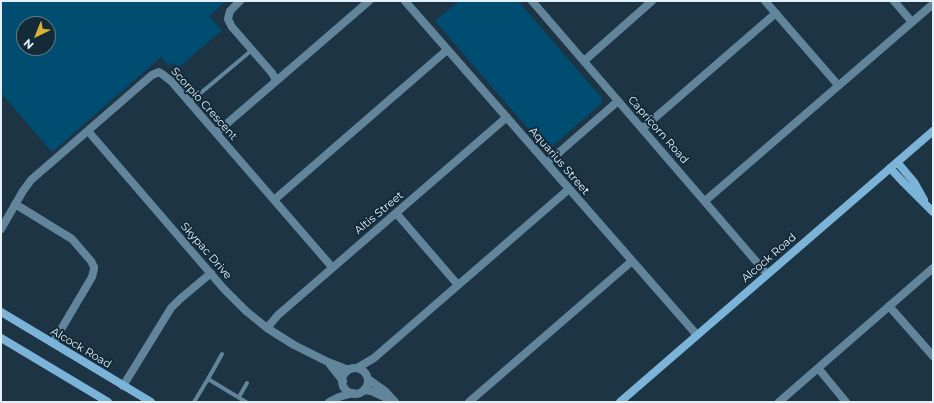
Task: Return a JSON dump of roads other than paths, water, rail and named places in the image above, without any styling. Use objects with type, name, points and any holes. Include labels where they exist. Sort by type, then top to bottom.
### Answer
[{"type":"street","points":[[240,1],[230,11],[228,19],[232,27],[276,80]]},
{"type":"street","points":[[216,133],[369,1]]},
{"type":"street","name":"Aquarius Street","points":[[405,1],[696,335]]},
{"type":"street","name":"Capricorn Road","points":[[532,1],[767,274]]},
{"type":"street","points":[[584,61],[652,1]]},
{"type":"street","points":[[765,1],[838,85]]},
{"type":"street","points":[[894,1],[912,22]]},
{"type":"street","points":[[705,201],[933,4]]},
{"type":"street","points":[[642,129],[776,13]]},
{"type":"street","points":[[274,200],[447,50]]},
{"type":"street","name":"Scorpio Crescent","points":[[1,229],[22,191],[31,180],[159,72],[171,81],[332,267]]},
{"type":"street","points":[[547,163],[618,101]]},
{"type":"street","name":"Altis Street","points":[[267,328],[278,314],[506,117]]},
{"type":"street","name":"Skypac Drive","points":[[88,131],[238,304],[253,318],[294,345],[328,362],[346,369],[353,369]]},
{"type":"street","name":"Alcock Road","points":[[620,402],[933,131]]},
{"type":"street","points":[[897,162],[914,182],[927,205]]},
{"type":"street","points":[[890,168],[933,212]]},
{"type":"street","points":[[330,401],[343,382],[345,373],[374,358],[569,189]]},
{"type":"street","points":[[15,204],[72,239],[94,266],[92,277],[53,343]]},
{"type":"street","points":[[396,213],[458,285]]},
{"type":"street","points":[[469,402],[632,261]]},
{"type":"street","points":[[779,402],[933,268]]},
{"type":"street","points":[[123,386],[171,308],[180,298],[211,273]]},
{"type":"street","points":[[889,306],[933,356]]},
{"type":"street","name":"Alcock Road","points":[[1,312],[151,402]]},
{"type":"street","points":[[1,338],[108,402]]},
{"type":"street","points":[[364,390],[368,383],[369,370],[374,358]]},
{"type":"street","name":"Skypac Drive","points":[[328,362],[343,382]]},
{"type":"street","points":[[818,368],[846,402]]},
{"type":"street","points":[[353,369],[363,371],[368,378],[385,391],[395,402]]},
{"type":"street","points":[[343,382],[347,390],[353,393]]},
{"type":"street","points":[[330,401],[364,390],[371,391],[395,402]]},
{"type":"lane","points":[[190,103],[252,50]]},
{"type":"lane","points":[[194,402],[222,354]]},
{"type":"lane","points":[[208,378],[246,402]]},
{"type":"lane","points":[[239,397],[247,384]]}]
